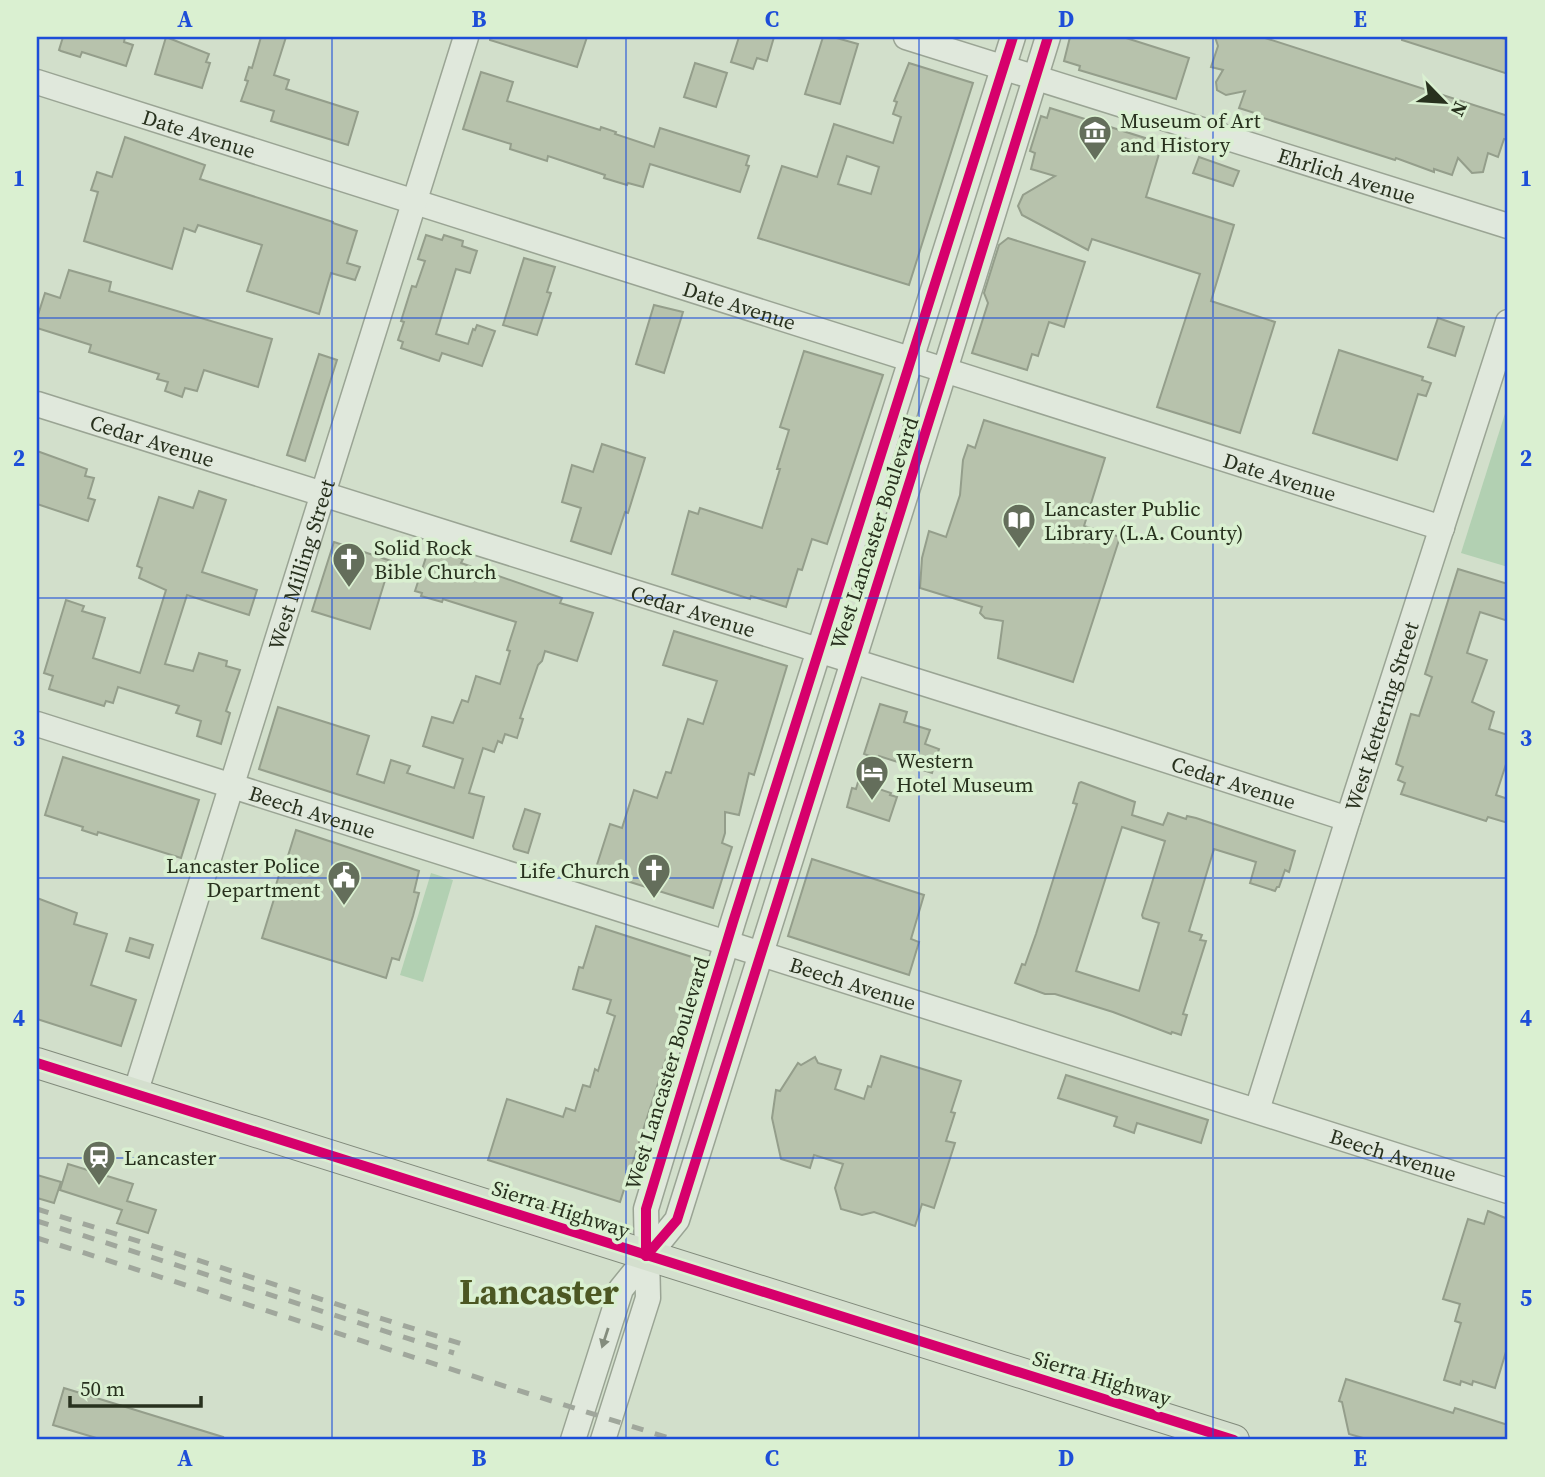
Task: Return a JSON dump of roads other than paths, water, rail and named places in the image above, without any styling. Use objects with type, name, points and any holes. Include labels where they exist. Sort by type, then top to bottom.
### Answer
[{"type":"main road","name":"Sierra Highway","points":[[37,1063],[1234,1440]]},
{"type":"street","name":"West Milling Street","points":[[135,1094],[413,201],[467,37]]},
{"type":"street","name":"Ehrlich Avenue","points":[[906,37],[1508,226]]},
{"type":"street","name":"West Lancaster Boulevard","points":[[603,1440],[649,1298],[646,1209],[727,943],[1013,37]]},
{"type":"street","name":"West Lancaster Boulevard","points":[[573,1440],[621,1289],[677,1220],[1048,37]]},
{"type":"street","name":"Date Avenue","points":[[37,82],[1442,528]]},
{"type":"street","name":"West Kettering Street","points":[[1257,1110],[1508,322]]},
{"type":"street","name":"Cedar Avenue","points":[[37,404],[1348,819]]},
{"type":"street","name":"Beech Avenue","points":[[37,724],[1508,1191]]},
{"type":"railway","points":[[37,1209],[465,1345]]},
{"type":"railway","points":[[37,1221],[454,1353]]},
{"type":"railway","points":[[37,1238],[675,1440]]},
{"type":"place","name":"Museum of Art and History","points":[[1095,162]]},
{"type":"place","name":"Lancaster Public Library (L.A. County)","points":[[1019,550]]},
{"type":"place","name":"Solid Rock Bible Church","points":[[349,589]]},
{"type":"place","name":"Western Hotel Museum","points":[[872,802]]},
{"type":"place","name":"Life Church","points":[[654,900]]},
{"type":"place","name":"Lancaster Police Department","points":[[344,907]]},
{"type":"place","name":"Lancaster","points":[[99,1187]]},
{"type":"district","name":"Lancaster","points":[[539,1292]]}]
